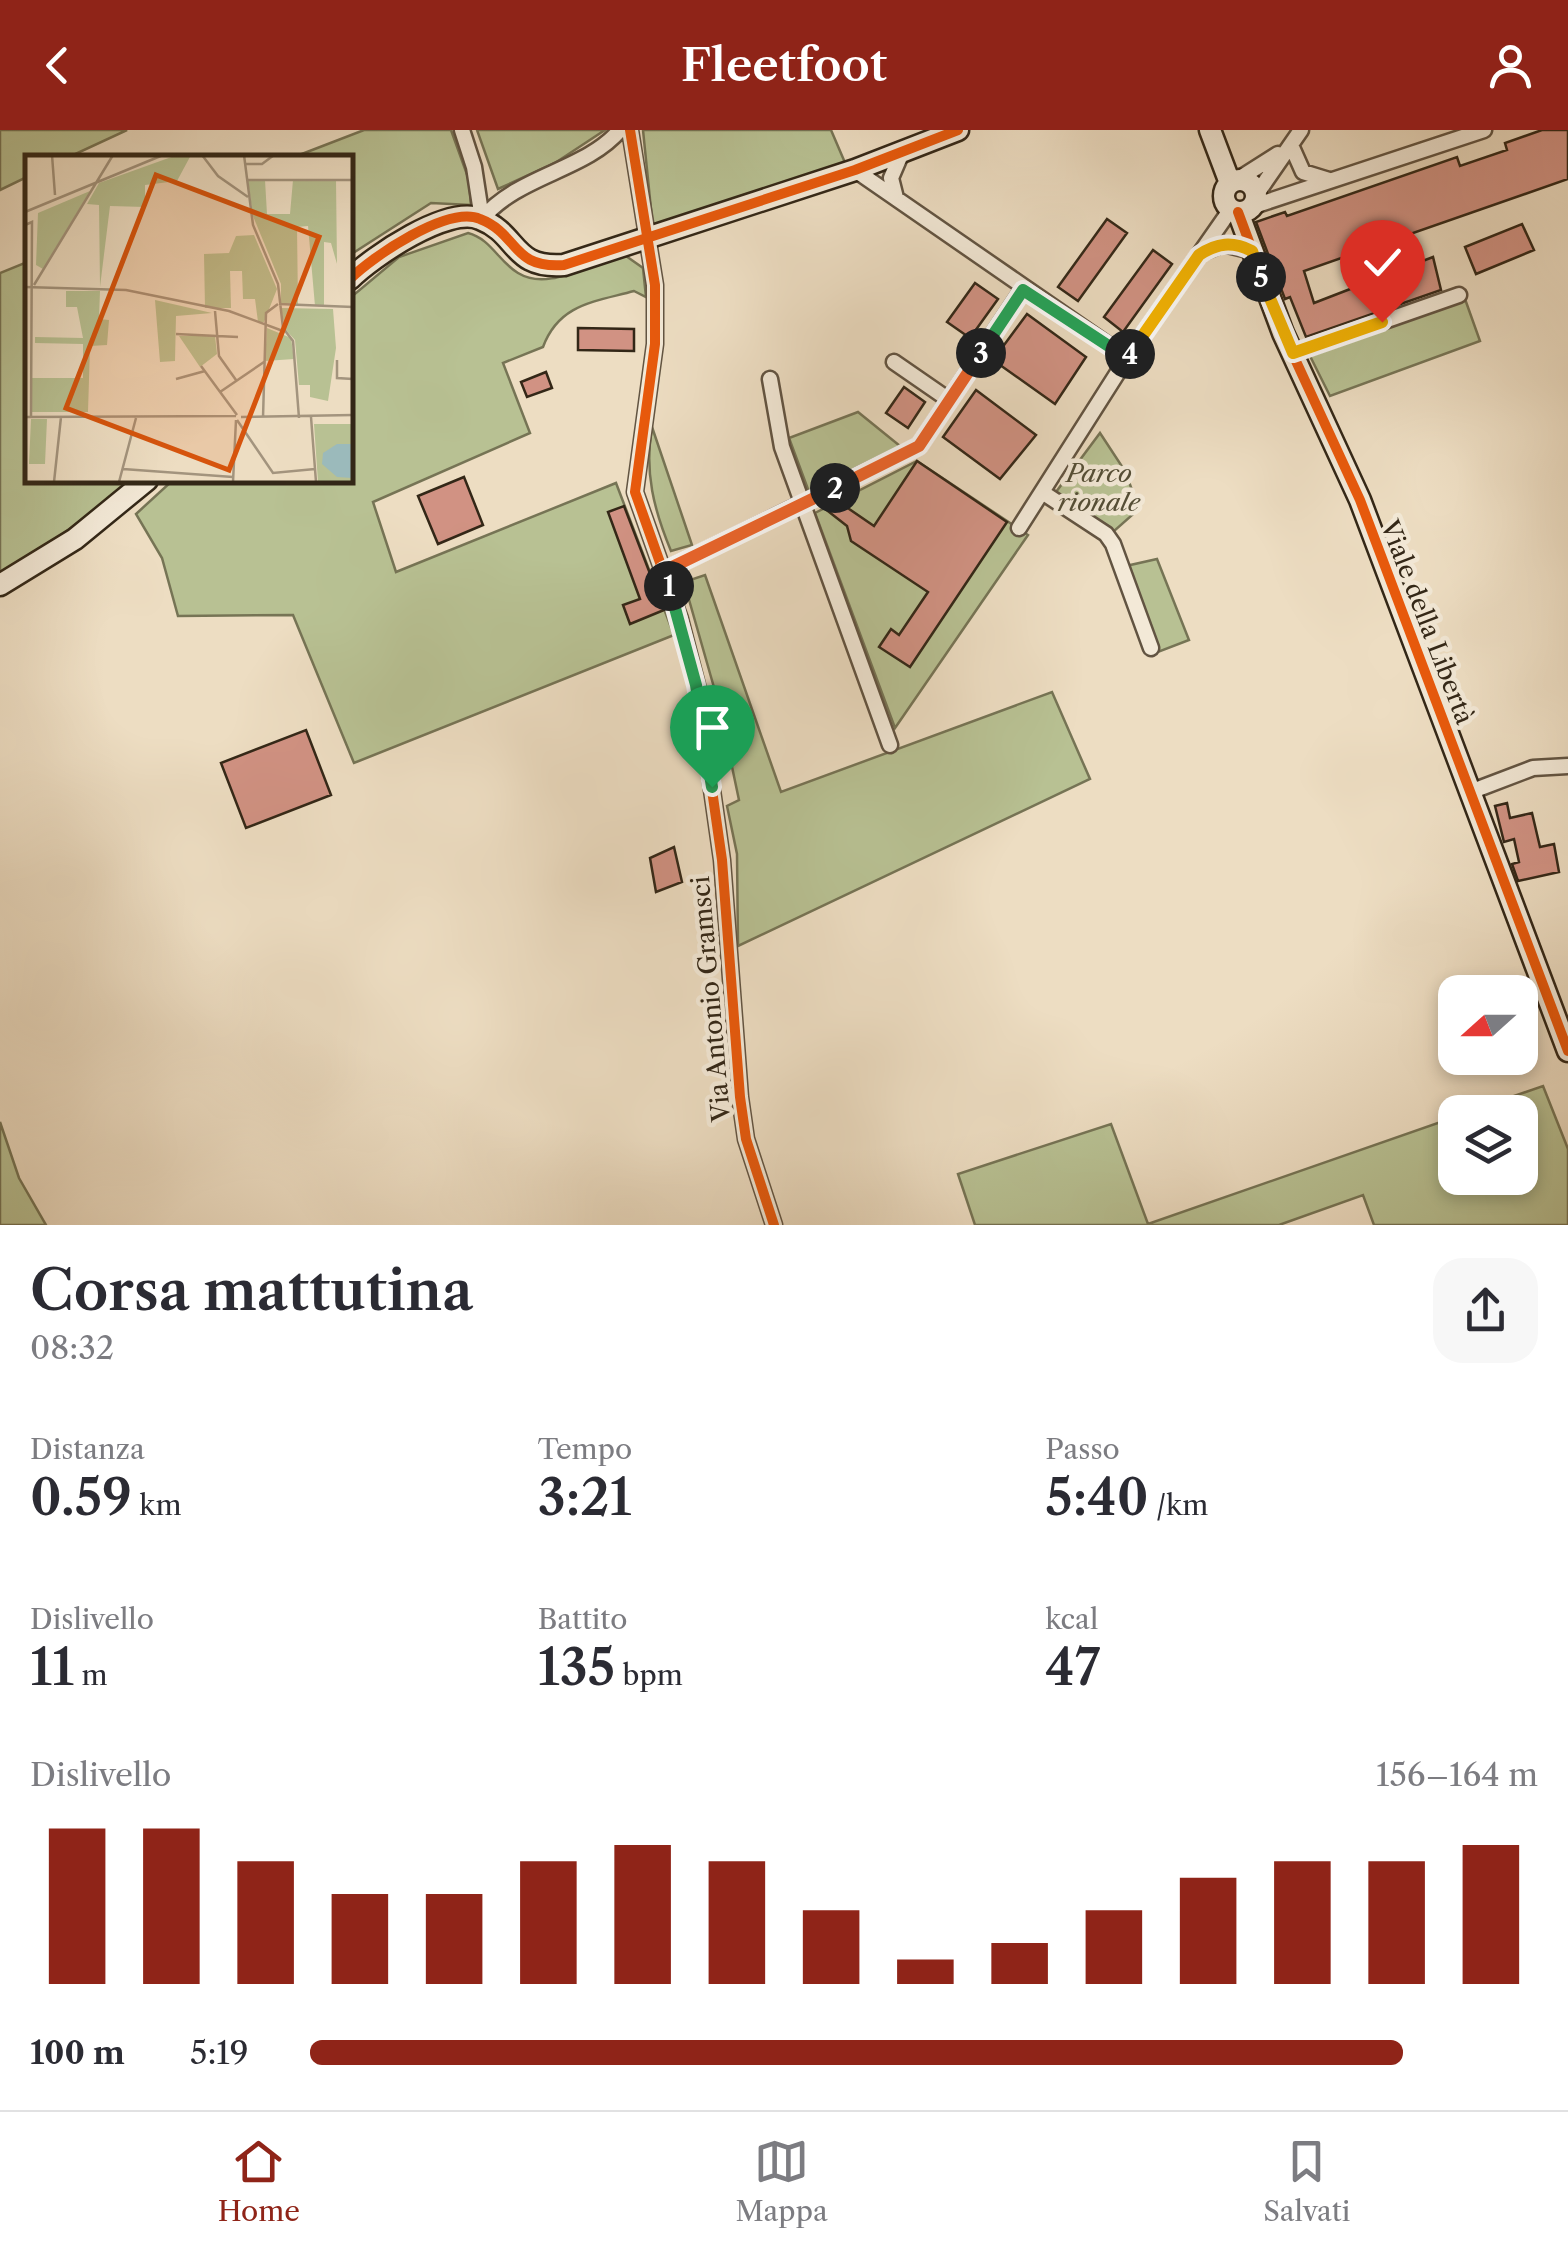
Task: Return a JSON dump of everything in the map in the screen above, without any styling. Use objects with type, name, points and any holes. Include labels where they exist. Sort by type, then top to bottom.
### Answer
[{"type":"street","points":[[462,130],[474,167],[482,219]]},
{"type":"street","points":[[482,219],[500,197],[553,172],[620,130]]},
{"type":"street","name":"Via Antonio Gramsci","points":[[630,130],[655,285],[654,344],[635,492],[664,571],[696,685],[722,860],[740,1097],[746,1138],[774,1225]]},
{"type":"street","points":[[352,277],[396,243],[466,216],[482,219],[523,260],[545,267],[564,265],[855,170],[958,130]]},
{"type":"street","name":"Viale della Libertà","points":[[1210,130],[1220,158],[1240,177],[1224,196],[1244,206],[1252,251],[1360,500],[1568,1051]]},
{"type":"street","points":[[1019,528],[1127,358],[1199,255],[1244,206],[1302,130]]},
{"type":"street","points":[[1244,206],[1335,181],[1484,130]]},
{"type":"street","points":[[1240,177],[1291,145]]},
{"type":"street","points":[[1291,145],[1303,172],[1314,179],[1335,181]]},
{"type":"street","points":[[896,198],[891,178],[903,150]]},
{"type":"street","points":[[855,170],[1023,290],[1127,358]]},
{"type":"street","points":[[1199,255],[1223,244],[1252,251]]},
{"type":"street","points":[[664,571],[919,446],[1023,290]]},
{"type":"street","points":[[1293,353],[1458,295]]},
{"type":"street","points":[[894,362],[950,400]]},
{"type":"street","points":[[770,379],[782,447],[890,745]]},
{"type":"street","points":[[0,585],[75,540],[145,482]]},
{"type":"street","points":[[1042,492],[1106,534],[1113,544],[1151,648]]},
{"type":"street","points":[[1470,792],[1532,768],[1568,766]]},
{"type":"green space","points":[[0,130],[127,130],[73,155],[25,155],[25,178],[0,190]]},
{"type":"green space","points":[[364,130],[451,130],[469,180],[471,205],[431,203],[352,254],[352,155],[299,155]]},
{"type":"green space","points":[[477,130],[605,130],[555,163],[498,189]]},
{"type":"green space","points":[[643,130],[831,130],[846,165],[653,229]]},
{"type":"green space","points":[[468,233],[483,240],[518,273],[531,278],[558,277],[626,256],[643,268],[646,297],[634,291],[580,307],[558,322],[543,347],[503,363],[530,433],[373,502],[396,572],[616,483],[674,635],[354,763],[293,615],[178,616],[162,558],[136,514],[171,482],[352,482],[352,296],[399,257]]},
{"type":"green space","points":[[25,263],[25,482],[130,482],[59,537],[0,573],[0,273]]},
{"type":"green space","points":[[1465,299],[1480,341],[1330,396],[1309,354]]},
{"type":"green space","points":[[858,412],[900,446],[809,492],[789,438]]},
{"type":"green space","points":[[652,427],[692,545],[671,551],[652,490]]},
{"type":"green space","name":"Parco rionale","points":[[1100,433],[1125,471],[1139,509],[1113,532],[1056,492]]},
{"type":"green space","points":[[917,461],[1028,535],[895,728],[815,513]]},
{"type":"green space","points":[[1157,559],[1189,640],[1158,652],[1126,566]]},
{"type":"green space","points":[[705,575],[781,792],[1052,692],[1090,779],[738,946],[737,854],[727,806],[739,800],[719,705],[684,582]]},
{"type":"green space","points":[[1543,1086],[1568,1149],[1568,1225],[1374,1225],[1363,1195],[1279,1225],[975,1225],[958,1174],[1111,1124],[1148,1224],[1438,1123],[1438,1195],[1538,1195],[1538,1095],[1517,1095]]},
{"type":"green space","points":[[0,1122],[19,1178],[46,1225],[0,1225]]},
{"type":"building","points":[[1542,130],[1568,130],[1568,179],[1304,271],[1314,303],[1433,257],[1441,290],[1306,337],[1290,297],[1285,299],[1256,222],[1285,212],[1287,216],[1457,157],[1460,166],[1507,150],[1505,143]]},
{"type":"building","points":[[1107,219],[1127,233],[1078,301],[1058,287]]},
{"type":"building","points":[[1522,224],[1534,250],[1476,274],[1465,247]]},
{"type":"building","points":[[1153,250],[1172,264],[1123,332],[1104,317]]},
{"type":"building","points":[[975,283],[998,299],[970,338],[947,322]]},
{"type":"building","points":[[1027,314],[1086,357],[1055,404],[993,360]]},
{"type":"building","points":[[578,328],[634,329],[634,351],[578,350]]},
{"type":"building","points":[[546,372],[552,388],[527,397],[521,382]]},
{"type":"building","points":[[904,387],[925,402],[908,428],[886,413]]},
{"type":"building","points":[[976,390],[1036,435],[1000,479],[943,437]]},
{"type":"building","points":[[917,461],[1007,522],[910,667],[879,647],[891,629],[899,635],[928,592],[851,541],[847,526],[824,508],[836,500],[874,526]]},
{"type":"building","points":[[464,477],[483,525],[438,544],[418,496]]},
{"type":"building","points":[[624,506],[664,610],[630,624],[623,605],[640,599],[608,512]]},
{"type":"building","points":[[306,730],[331,795],[246,828],[221,763]]},
{"type":"building","points":[[1507,803],[1510,818],[1532,813],[1540,847],[1554,844],[1559,872],[1518,881],[1512,864],[1519,862],[1514,839],[1504,842],[1495,806]]},
{"type":"building","points":[[674,847],[682,882],[656,892],[650,858]]},
{"type":"cycle path","points":[[630,130],[655,285],[655,344],[635,492],[680,619],[697,685],[722,860],[740,1097],[746,1139],[774,1225]]},
{"type":"cycle path","points":[[352,277],[411,236],[449,219],[466,217],[493,225],[534,262],[564,265],[855,170],[958,130]]},
{"type":"cycle path","points":[[1238,212],[1283,333],[1360,500],[1568,1051]]},
{"type":"route","points":[[712,787],[696,685],[664,571],[919,446],[1023,290],[1127,358],[1199,255],[1223,244],[1252,251],[1293,353],[1382,322]]}]
